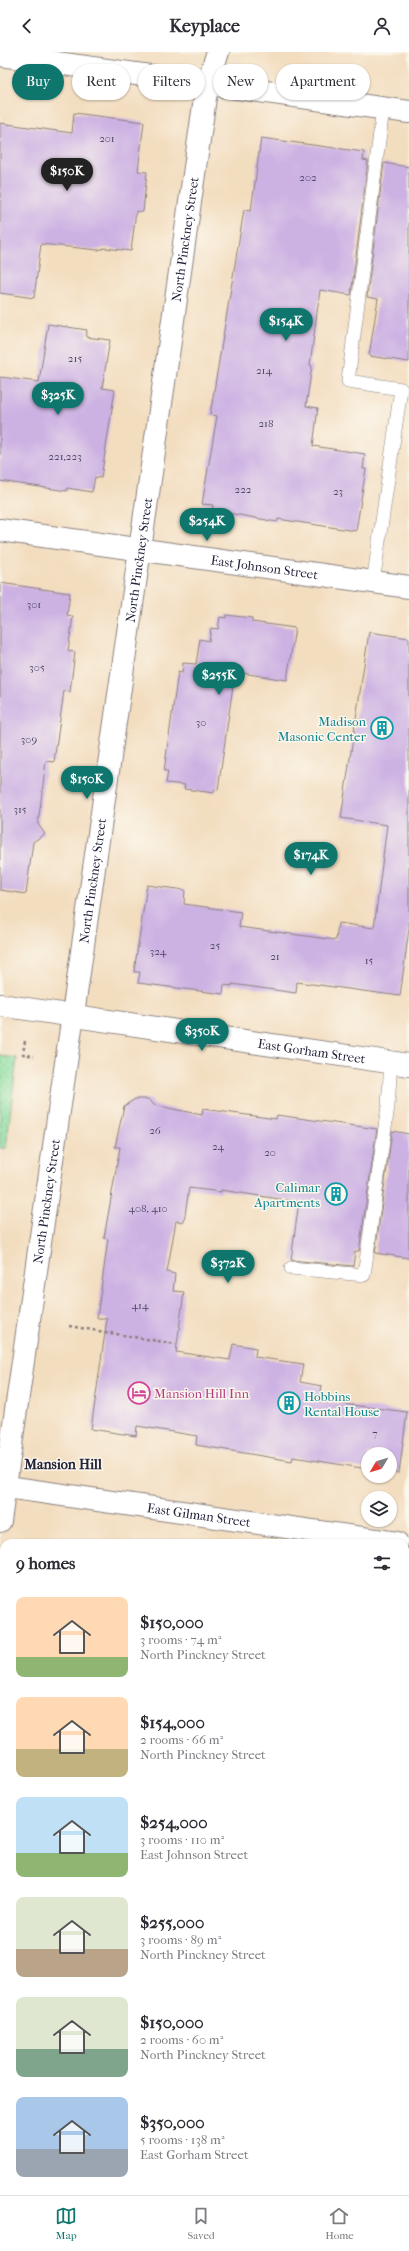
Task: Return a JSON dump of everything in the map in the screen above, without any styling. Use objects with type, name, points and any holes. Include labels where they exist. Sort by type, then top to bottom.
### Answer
[{"type":"street","name":"North Pinckney Street","points":[[0,1521],[3,1486],[73,1016],[207,84],[218,52]]},
{"type":"street","points":[[0,55],[409,112]]},
{"type":"street","name":"East Johnson Street","points":[[0,530],[409,588]]},
{"type":"street","name":"East Gorham Street","points":[[0,1005],[400,1063]]},
{"type":"street","name":"East Gilman Street","points":[[3,1486],[369,1539]]},
{"type":"lane","points":[[373,583],[401,389],[348,381],[383,109]]},
{"type":"lane","points":[[291,1268],[364,1275],[388,1106],[400,1063]]},
{"type":"path","points":[[25,1041],[23,1054],[34,1056]]},
{"type":"path","points":[[68,1326],[176,1344]]},
{"type":"green space","points":[[0,1056],[17,1058],[6,1148],[0,1148]]},
{"type":"building","points":[[74,113],[144,122],[138,171],[147,172],[143,212],[136,211],[131,251],[105,248],[98,250],[41,244],[34,298],[0,293],[0,123],[72,133]]},
{"type":"building","points":[[261,138],[364,152],[363,160],[368,161],[351,295],[320,290],[306,406],[318,408],[313,446],[365,454],[363,469],[366,469],[356,531],[278,519],[277,522],[212,510],[213,505],[202,504],[217,416],[210,415],[244,210],[251,211]]},
{"type":"building","points":[[384,163],[409,167],[409,362],[369,356],[378,299],[367,297]]},
{"type":"building","points":[[48,324],[87,330],[86,337],[110,340],[102,388],[115,390],[101,478],[95,477],[92,492],[67,488],[67,491],[0,481],[0,377],[39,382]]},
{"type":"building","points":[[0,583],[70,593],[67,615],[73,616],[68,651],[75,652],[70,692],[64,691],[54,762],[46,761],[38,824],[45,834],[33,842],[26,894],[0,890]]},
{"type":"building","points":[[226,615],[252,618],[252,622],[295,628],[287,680],[235,672],[218,790],[214,789],[214,793],[184,789],[185,785],[166,783],[168,771],[164,771],[178,672],[182,673],[183,663],[196,664],[200,639],[209,641],[211,628],[218,629],[220,617],[226,618]]},
{"type":"building","points":[[369,632],[409,638],[409,929],[400,996],[297,982],[296,993],[232,984],[232,986],[224,985],[223,994],[138,983],[140,972],[134,972],[147,885],[185,890],[184,904],[241,912],[239,927],[336,940],[338,923],[374,928],[387,825],[341,818]]},
{"type":"building","points":[[135,1099],[149,1099],[154,1105],[202,1115],[203,1109],[276,1119],[277,1115],[377,1129],[359,1251],[355,1251],[353,1266],[291,1260],[299,1202],[221,1190],[221,1192],[189,1188],[184,1222],[176,1221],[167,1272],[175,1274],[173,1291],[184,1292],[176,1352],[230,1360],[233,1344],[256,1348],[255,1357],[303,1364],[300,1382],[322,1386],[319,1401],[407,1412],[399,1473],[397,1473],[397,1447],[361,1447],[361,1468],[293,1457],[292,1461],[196,1445],[197,1436],[137,1426],[136,1436],[91,1429],[107,1319],[97,1318],[108,1239],[104,1238],[120,1147],[115,1147],[124,1106]]},
{"type":"building","points":[[392,1131],[409,1134],[409,1258],[375,1253]]},
{"type":"place","name":"Madison Masonic Center","points":[[382,728]]},
{"type":"place","name":"Calimar Apartments","points":[[336,1194]]},
{"type":"place","name":"Mansion Hill Inn","points":[[139,1393]]},
{"type":"place","name":"Hobbins Rental House","points":[[289,1403]]},
{"type":"district","name":"Mansion Hill","points":[[63,1464]]}]
